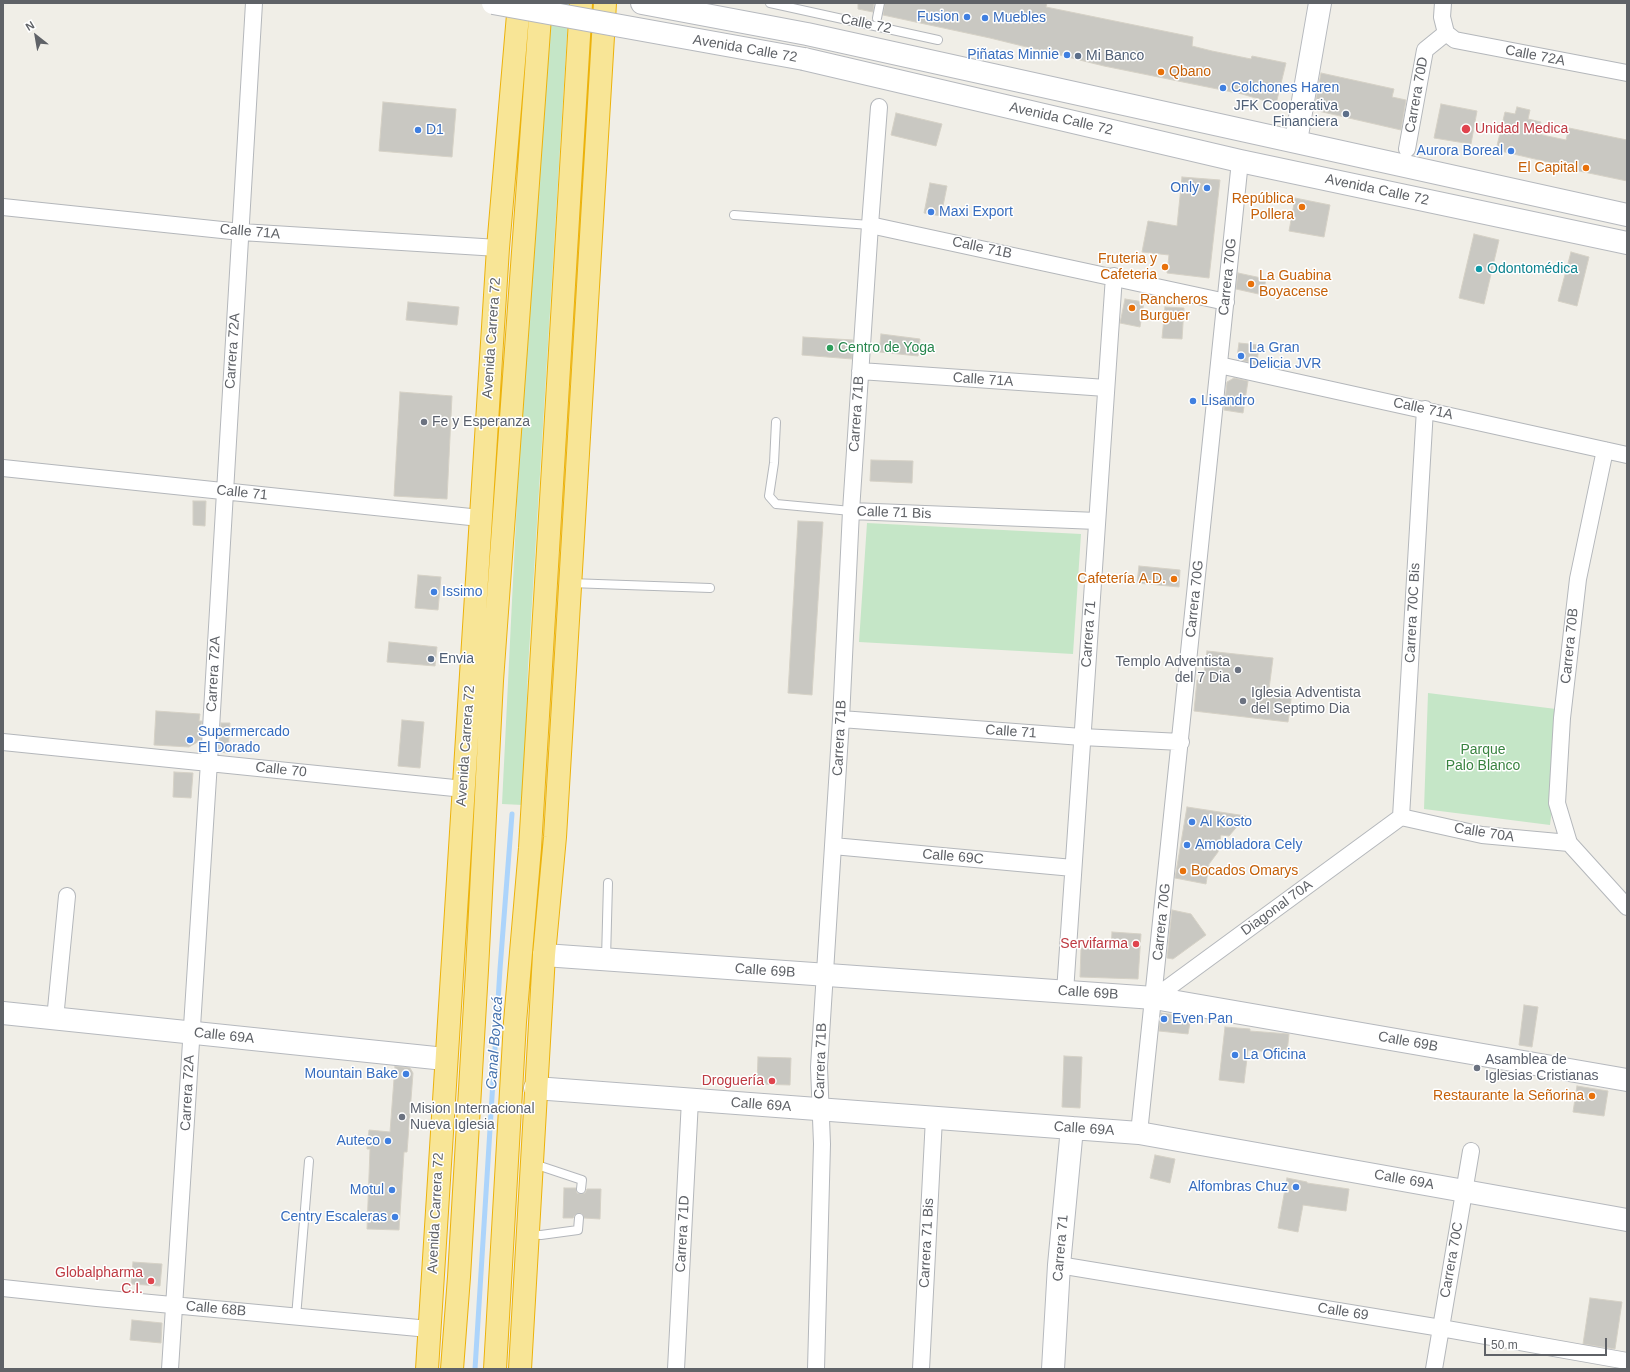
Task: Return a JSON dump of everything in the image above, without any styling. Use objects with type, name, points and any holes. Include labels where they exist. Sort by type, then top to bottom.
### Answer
[{"type":"highway","name":"Avenida Carrera 72","points":[[427,1369],[445,1059],[464,788],[490,355],[519,3]]},
{"type":"highway","name":"Avenida Carrera 72","points":[[452,1369],[477,970],[492,681],[541,3]]},
{"type":"highway","points":[[495,1369],[515,1022],[525,908],[540,691],[548,534],[581,3]]},
{"type":"highway","points":[[520,1369],[535,1088],[544,955],[555,837],[605,3]]},
{"type":"highway","points":[[569,193],[590,256]]},
{"type":"highway","points":[[490,355],[518,314]]},
{"type":"highway","points":[[487,407],[507,465]]},
{"type":"highway","points":[[548,534],[577,465]]},
{"type":"highway","points":[[456,905],[477,970]]},
{"type":"highway","points":[[525,908],[544,955]]},
{"type":"street","name":"Carrera 72A","points":[[170,1369],[209,762],[254,3]]},
{"type":"street","name":"Avenida Calle 72","points":[[493,3],[804,59],[1240,161],[1627,243]]},
{"type":"street","name":"Avenida Calle 72","points":[[642,3],[807,34],[1627,215]]},
{"type":"street","points":[[1296,141],[1320,3]]},
{"type":"street","points":[[1443,3],[1442,17],[1446,33]]},
{"type":"street","name":"Calle 72A","points":[[1446,33],[1455,40],[1627,73]]},
{"type":"street","name":"Carrera 70D","points":[[1407,149],[1425,50],[1446,33]]},
{"type":"street","name":"Carrera 71B","points":[[816,1369],[822,1144],[819,1067],[841,719],[851,511],[879,107]]},
{"type":"street","name":"Carrera 70G","points":[[1139,1133],[1240,161]]},
{"type":"street","name":"Calle 71A","points":[[3,207],[241,232],[498,248]]},
{"type":"street","name":"Calle 71B","points":[[870,225],[1114,276],[1226,302]]},
{"type":"street","name":"Carrera 71","points":[[1065,992],[1114,276]]},
{"type":"street","name":"Calle 71A","points":[[1219,365],[1425,409],[1627,455]]},
{"type":"street","name":"Calle 71A","points":[[860,371],[1106,388]]},
{"type":"street","name":"Carrera 70C Bis","points":[[1401,817],[1425,409]]},
{"type":"street","name":"Carrera 70B","points":[[1569,843],[1557,803],[1562,718],[1578,579],[1604,450]]},
{"type":"street","name":"Calle 71","points":[[3,468],[480,518]]},
{"type":"street","name":"Calle 71 Bis","points":[[851,511],[1097,521]]},
{"type":"street","name":"Calle 71","points":[[841,719],[1082,737],[1180,742]]},
{"type":"street","name":"Calle 70","points":[[3,742],[464,788]]},
{"type":"street","name":"Calle 70A","points":[[1401,817],[1482,835],[1569,843]]},
{"type":"street","name":"Diagonal 70A","points":[[1154,998],[1401,817]]},
{"type":"street","points":[[1569,843],[1627,907]]},
{"type":"street","name":"Calle 69C","points":[[833,846],[1073,868]]},
{"type":"street","points":[[55,1019],[67,896]]},
{"type":"street","name":"Calle 69B","points":[[544,955],[1154,998],[1627,1080]]},
{"type":"street","name":"Calle 69A","points":[[3,1013],[445,1059]]},
{"type":"street","name":"Calle 69A","points":[[535,1088],[1139,1133],[1627,1220]]},
{"type":"street","name":"Carrera 71D","points":[[676,1369],[690,1100]]},
{"type":"street","name":"Carrera 71 Bis","points":[[921,1369],[934,1118]]},
{"type":"street","name":"Carrera 71","points":[[1053,1369],[1059,1265],[1072,1128]]},
{"type":"street","name":"Carrera 70C","points":[[1434,1369],[1471,1151]]},
{"type":"street","name":"Calle 69","points":[[1059,1265],[1441,1328],[1627,1361]]},
{"type":"street","name":"Calle 68B","points":[[3,1288],[175,1306],[430,1329]]},
{"type":"lane","name":"Calle 72","points":[[770,3],[938,40]]},
{"type":"lane","points":[[877,18],[880,3]]},
{"type":"lane","name":"Calle 71B","points":[[734,215],[870,225]]},
{"type":"lane","name":"Calle 71 Bis","points":[[776,422],[774,463],[769,496],[776,504],[851,511]]},
{"type":"lane","points":[[570,583],[710,588]]},
{"type":"lane","points":[[606,960],[608,883]]},
{"type":"lane","points":[[296,1317],[309,1161]]},
{"type":"lane","points":[[531,1163],[582,1180],[581,1189]]},
{"type":"lane","points":[[527,1234],[541,1235],[578,1230],[579,1218]]},
{"type":"green space","points":[[550,3],[569,3],[528,669],[523,805],[502,804],[521,418]]},
{"type":"green space","points":[[867,523],[1081,534],[1073,654],[859,642]]},
{"type":"green space","name":"Parque Palo Blanco","points":[[1428,693],[1564,710],[1550,825],[1424,809]]},
{"type":"building","points":[[858,3],[874,3],[873,12],[858,9]]},
{"type":"building","points":[[885,3],[1047,3],[1046,7],[1193,37],[1192,46],[1251,59],[1252,56],[1286,63],[1276,104],[1242,94],[1104,66],[990,38],[883,15]]},
{"type":"building","points":[[1321,73],[1394,89],[1392,97],[1406,100],[1401,130],[1314,110]]},
{"type":"building","name":"D1","points":[[383,102],[456,109],[452,157],[379,151]]},
{"type":"building","points":[[1441,104],[1477,111],[1471,144],[1434,138]]},
{"type":"building","points":[[1517,107],[1530,110],[1528,119],[1541,122],[1538,134],[1566,140],[1569,128],[1627,140],[1627,181],[1560,167],[1561,165],[1496,150],[1505,112],[1515,114]]},
{"type":"building","points":[[896,113],[942,124],[936,146],[891,135]]},
{"type":"building","points":[[1182,177],[1220,180],[1209,278],[1167,273],[1169,255],[1142,252],[1148,221],[1177,226]]},
{"type":"building","points":[[930,183],[947,186],[941,216],[924,213]]},
{"type":"building","points":[[1295,198],[1330,205],[1324,237],[1289,231]]},
{"type":"building","name":"Odontomédica","points":[[1474,234],[1499,240],[1484,304],[1459,298]]},
{"type":"building","points":[[1571,252],[1589,257],[1577,306],[1558,301]]},
{"type":"building","name":"La Guabina Boyacense","points":[[1238,273],[1266,279],[1263,295],[1236,289]]},
{"type":"building","points":[[1125,299],[1144,302],[1140,327],[1120,323]]},
{"type":"building","points":[[408,302],[459,307],[457,325],[406,320]]},
{"type":"building","points":[[1165,307],[1184,308],[1182,339],[1162,338]]},
{"type":"building","points":[[881,334],[920,339],[918,356],[879,352]]},
{"type":"building","name":"Centro de Yoga","points":[[803,337],[853,340],[852,359],[802,355]]},
{"type":"building","points":[[1239,343],[1259,345],[1257,364],[1239,360],[1237,357]]},
{"type":"building","points":[[1234,378],[1248,381],[1243,413],[1224,410],[1227,382]]},
{"type":"building","points":[[400,392],[452,396],[447,499],[394,496]]},
{"type":"building","points":[[871,460],[913,461],[912,483],[870,481]]},
{"type":"building","points":[[193,501],[206,501],[205,526],[193,525]]},
{"type":"building","points":[[798,521],[823,522],[812,695],[788,693]]},
{"type":"building","points":[[1139,566],[1180,570],[1179,587],[1137,583]]},
{"type":"building","points":[[418,575],[441,577],[438,610],[415,608]]},
{"type":"building","points":[[389,642],[437,647],[435,666],[387,662]]},
{"type":"building","points":[[1207,651],[1273,658],[1269,689],[1292,692],[1288,722],[1194,711],[1197,680],[1203,681]]},
{"type":"building","points":[[156,711],[200,714],[199,721],[202,721],[201,740],[189,747],[154,745]]},
{"type":"building","points":[[402,720],[424,722],[420,768],[398,766]]},
{"type":"building","points":[[221,723],[230,723],[228,753],[219,752]]},
{"type":"building","points":[[174,772],[193,773],[191,798],[173,797]]},
{"type":"building","points":[[1187,807],[1246,816],[1229,836],[1221,835],[1218,852],[1209,864],[1206,884],[1175,878]]},
{"type":"building","points":[[1172,910],[1191,914],[1206,935],[1173,959],[1167,958]]},
{"type":"building","points":[[1112,932],[1141,934],[1138,979],[1080,977],[1081,948],[1111,949]]},
{"type":"building","points":[[1524,1005],[1538,1007],[1532,1047],[1519,1045]]},
{"type":"building","points":[[1161,1013],[1191,1017],[1188,1034],[1159,1031]]},
{"type":"building","name":"La Oficina","points":[[1225,1027],[1250,1029],[1250,1031],[1289,1034],[1287,1053],[1248,1050],[1244,1083],[1219,1080]]},
{"type":"building","points":[[1064,1056],[1082,1057],[1080,1108],[1062,1107]]},
{"type":"building","points":[[758,1057],[791,1058],[790,1085],[757,1084]]},
{"type":"building","points":[[395,1066],[410,1068],[413,1073],[407,1152],[404,1152],[399,1230],[367,1229],[370,1149],[367,1149],[369,1130],[390,1132]]},
{"type":"building","points":[[1577,1086],[1608,1091],[1604,1116],[1573,1112]]},
{"type":"building","points":[[1155,1155],[1175,1159],[1170,1183],[1150,1178]]},
{"type":"building","points":[[1287,1178],[1307,1183],[1349,1189],[1346,1211],[1303,1205],[1298,1232],[1278,1228]]},
{"type":"building","points":[[564,1188],[576,1188],[577,1193],[581,1194],[585,1193],[587,1189],[601,1189],[600,1219],[584,1218],[582,1214],[579,1213],[573,1218],[563,1218]]},
{"type":"building","points":[[133,1262],[162,1264],[160,1286],[131,1284]]},
{"type":"building","points":[[1590,1298],[1622,1302],[1615,1349],[1583,1344]]},
{"type":"building","points":[[132,1320],[162,1323],[161,1343],[130,1340]]},
{"type":"waterway","name":"Canal Boyacá","points":[[475,1369],[500,969],[512,814]]},
{"type":"place","name":"Fusion","points":[[967,17]]},
{"type":"place","name":"Muebles","points":[[985,18]]},
{"type":"place","name":"Piñatas Minnie","points":[[1067,55]]},
{"type":"place","name":"Mi Banco","points":[[1078,56]]},
{"type":"place","name":"Qbano","points":[[1161,72]]},
{"type":"place","name":"Colchones Haren","points":[[1223,88]]},
{"type":"place","name":"JFK Cooperativa Financiera","points":[[1346,114]]},
{"type":"place","name":"Unidad Medica","points":[[1466,129]]},
{"type":"place","name":"D1","points":[[418,130]]},
{"type":"place","name":"Aurora Boreal","points":[[1511,151]]},
{"type":"place","name":"El Capital","points":[[1586,168]]},
{"type":"place","name":"Only","points":[[1207,188]]},
{"type":"place","name":"República Pollera","points":[[1302,207]]},
{"type":"place","name":"Maxi Export","points":[[931,212]]},
{"type":"place","name":"Fruteria y Cafeteria","points":[[1165,267]]},
{"type":"place","name":"Odontomédica","points":[[1479,269]]},
{"type":"place","name":"La Guabina Boyacense","points":[[1251,284]]},
{"type":"place","name":"Rancheros Burguer","points":[[1132,308]]},
{"type":"place","name":"Centro de Yoga","points":[[830,348]]},
{"type":"place","name":"La Gran Delicia JVR","points":[[1241,356]]},
{"type":"place","name":"Lisandro","points":[[1193,401]]},
{"type":"place","name":"Fe y Esperanza","points":[[424,422]]},
{"type":"place","name":"Cafetería A.D.","points":[[1174,579]]},
{"type":"place","name":"Issimo","points":[[434,592]]},
{"type":"place","name":"Envia","points":[[431,659]]},
{"type":"place","name":"Templo Adventista del 7 Dia","points":[[1238,670]]},
{"type":"place","name":"Iglesia Adventista del Septimo Dia","points":[[1243,701]]},
{"type":"place","name":"Supermercado El Dorado","points":[[190,740]]},
{"type":"place","name":"Al Kosto","points":[[1192,822]]},
{"type":"place","name":"Amobladora Cely","points":[[1187,845]]},
{"type":"place","name":"Bocados Omarys","points":[[1183,871]]},
{"type":"place","name":"Servifarma","points":[[1136,944]]},
{"type":"place","name":"Even Pan","points":[[1164,1019]]},
{"type":"place","name":"La Oficina","points":[[1235,1055]]},
{"type":"place","name":"Asamblea de Iglesias Cristianas","points":[[1477,1068]]},
{"type":"place","name":"Mountain Bake","points":[[406,1074]]},
{"type":"place","name":"Droguería","points":[[772,1081]]},
{"type":"place","name":"Restaurante la Señorina","points":[[1592,1096]]},
{"type":"place","name":"Mision Internacional Nueva Iglesia","points":[[402,1117]]},
{"type":"place","name":"Auteco","points":[[388,1141]]},
{"type":"place","name":"Alfombras Chuz","points":[[1296,1187]]},
{"type":"place","name":"Motul","points":[[392,1190]]},
{"type":"place","name":"Centry Escaleras","points":[[395,1217]]},
{"type":"place","name":"Globalpharma C.I.","points":[[151,1281]]}]
